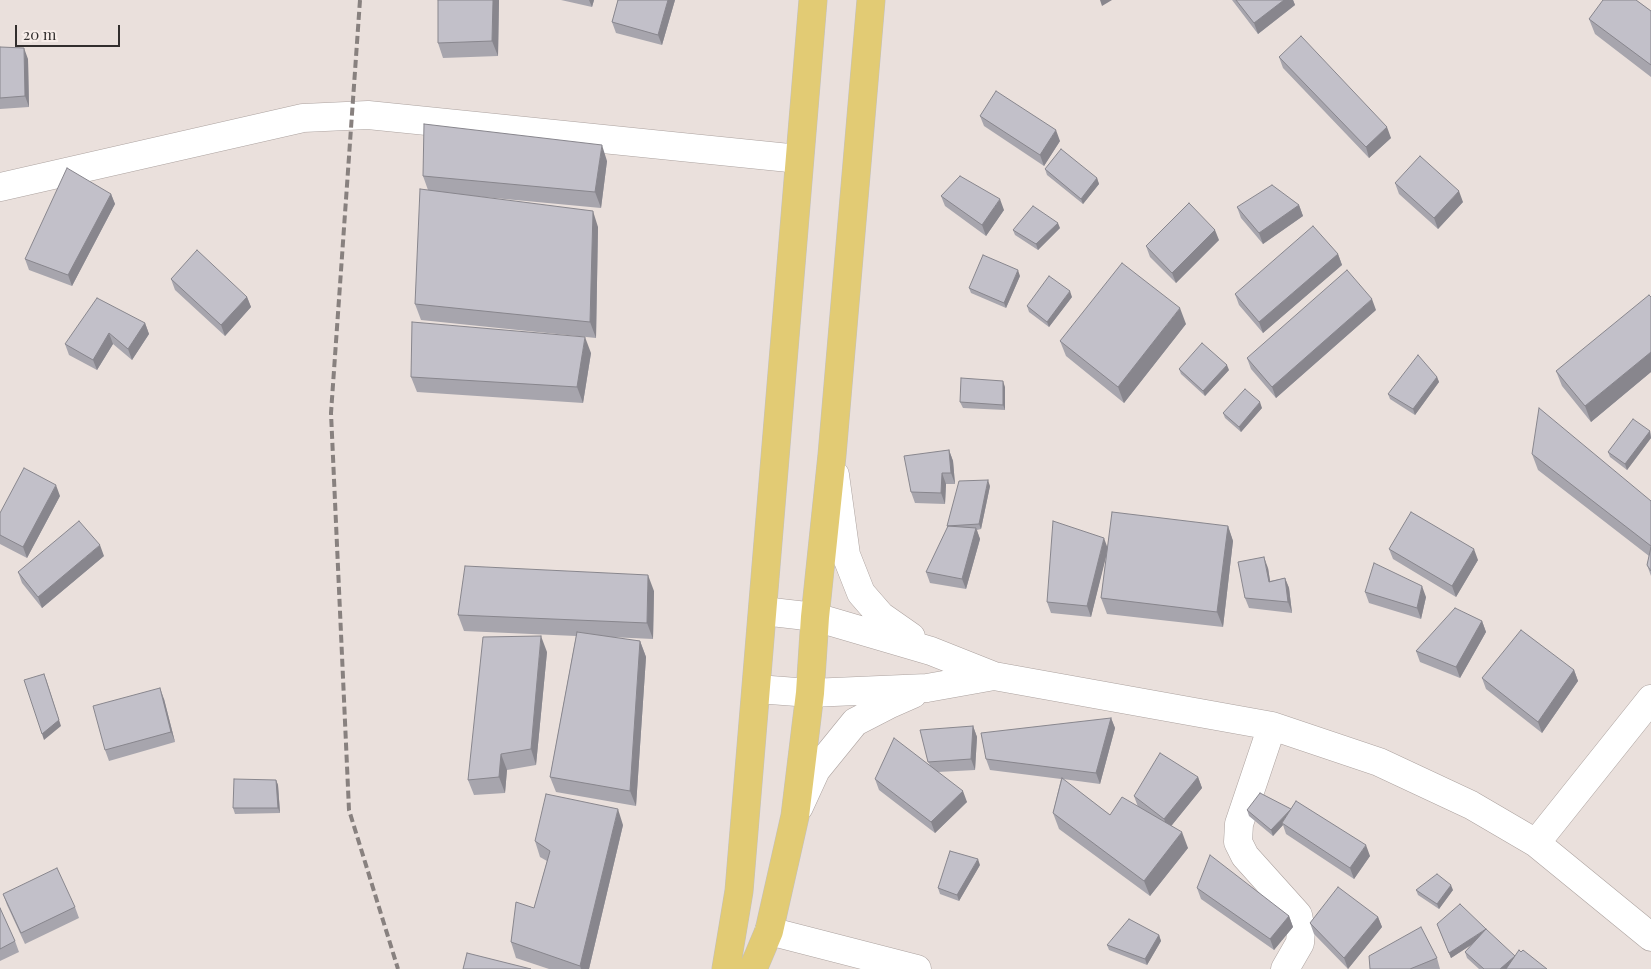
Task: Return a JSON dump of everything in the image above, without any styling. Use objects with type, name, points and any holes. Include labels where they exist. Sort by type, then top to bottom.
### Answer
[{"type":"main road","points":[[726,969],[739,891],[813,0]]},
{"type":"main road","points":[[753,969],[768,931],[795,816],[810,692],[815,617],[832,455],[871,0]]},
{"type":"street","points":[[0,187],[303,118],[368,115],[800,160]]},
{"type":"street","points":[[832,455],[846,556],[861,593],[880,616],[931,651]]},
{"type":"street","points":[[763,610],[815,617],[931,651],[994,676],[1272,726],[1379,762],[1471,805],[1536,843],[1647,928]]},
{"type":"street","points":[[756,688],[810,692],[927,688],[994,676]]},
{"type":"street","points":[[795,816],[816,770],[855,722],[888,704],[927,688]]},
{"type":"street","points":[[1536,843],[1650,702]]},
{"type":"street","points":[[1272,726],[1239,824],[1238,842],[1245,856],[1298,916],[1301,930],[1300,943],[1285,969]]},
{"type":"street","points":[[768,931],[918,969]]},
{"type":"building","points":[[438,0],[493,0],[492,41],[438,43]]},
{"type":"building","points":[[618,0],[668,0],[658,35],[612,22]]},
{"type":"building","points":[[1236,0],[1284,0],[1254,23]]},
{"type":"building","points":[[1603,0],[1636,0],[1651,11],[1651,65],[1589,19]]},
{"type":"building","points":[[1301,36],[1387,127],[1366,147],[1279,57]]},
{"type":"building","points":[[0,47],[24,48],[25,96],[0,98]]},
{"type":"building","points":[[996,91],[1056,130],[1040,155],[980,116]]},
{"type":"building","points":[[424,124],[602,145],[595,192],[423,176]]},
{"type":"building","points":[[1061,149],[1097,178],[1081,199],[1045,169]]},
{"type":"building","points":[[1420,156],[1459,191],[1434,218],[1395,183]]},
{"type":"building","points":[[67,168],[111,194],[68,275],[25,259]]},
{"type":"building","points":[[960,176],[1000,199],[982,225],[941,196]]},
{"type":"building","points":[[1272,185],[1299,205],[1259,233],[1237,207]]},
{"type":"building","points":[[420,189],[593,211],[590,322],[415,304]]},
{"type":"building","points":[[1189,203],[1215,230],[1172,273],[1146,246]]},
{"type":"building","points":[[1033,206],[1058,223],[1036,244],[1013,230]]},
{"type":"building","points":[[1313,226],[1338,254],[1259,322],[1235,294]]},
{"type":"building","points":[[197,250],[247,297],[221,325],[171,279]]},
{"type":"building","points":[[983,255],[1018,270],[1004,303],[969,288]]},
{"type":"building","points":[[1122,263],[1180,308],[1118,387],[1060,341]]},
{"type":"building","points":[[1347,270],[1372,299],[1272,387],[1247,358]]},
{"type":"building","points":[[1049,276],[1070,291],[1047,322],[1027,306]]},
{"type":"building","points":[[1649,295],[1651,297],[1651,352],[1585,406],[1556,371]]},
{"type":"building","points":[[97,298],[145,323],[128,349],[109,333],[93,360],[65,344]]},
{"type":"building","points":[[412,322],[585,337],[577,387],[411,377]]},
{"type":"building","points":[[1202,343],[1227,365],[1203,391],[1179,369]]},
{"type":"building","points":[[1418,355],[1437,377],[1413,409],[1388,394]]},
{"type":"building","points":[[961,378],[1003,381],[1003,405],[960,402]]},
{"type":"building","points":[[1245,389],[1260,402],[1239,427],[1223,413]]},
{"type":"building","points":[[1539,408],[1651,501],[1651,546],[1532,454]]},
{"type":"building","points":[[1633,419],[1650,431],[1625,464],[1608,452]]},
{"type":"building","points":[[949,450],[951,473],[942,473],[941,493],[911,492],[904,456]]},
{"type":"building","points":[[24,468],[56,485],[23,547],[0,535],[0,513]]},
{"type":"building","points":[[988,480],[979,524],[947,526],[959,481]]},
{"type":"building","points":[[1112,512],[1228,526],[1217,612],[1101,598]]},
{"type":"building","points":[[1411,512],[1474,549],[1452,586],[1389,549]]},
{"type":"building","points":[[79,521],[100,545],[38,597],[18,572]]},
{"type":"building","points":[[1053,521],[1104,538],[1087,606],[1047,602]]},
{"type":"building","points":[[948,526],[976,528],[962,579],[926,572]]},
{"type":"building","points":[[1651,547],[1651,571],[1647,565]]},
{"type":"building","points":[[1264,557],[1269,582],[1285,578],[1288,602],[1245,598],[1238,562]]},
{"type":"building","points":[[1374,563],[1422,586],[1417,608],[1365,592]]},
{"type":"building","points":[[465,566],[648,575],[647,623],[458,615]]},
{"type":"building","points":[[1455,608],[1482,621],[1456,667],[1416,651]]},
{"type":"building","points":[[1521,630],[1574,670],[1538,722],[1482,678]]},
{"type":"building","points":[[577,632],[640,641],[630,791],[550,777]]},
{"type":"building","points":[[541,636],[531,749],[501,754],[499,777],[468,780],[483,637]]},
{"type":"building","points":[[44,674],[59,720],[42,734],[24,680]]},
{"type":"building","points":[[160,688],[171,732],[105,750],[93,706]]},
{"type":"building","points":[[1111,718],[1096,773],[986,759],[981,733]]},
{"type":"building","points":[[973,726],[971,759],[928,762],[920,730]]},
{"type":"building","points":[[894,738],[963,791],[931,822],[875,779]]},
{"type":"building","points":[[1160,753],[1198,777],[1164,819],[1134,796]]},
{"type":"building","points":[[1062,778],[1110,815],[1122,797],[1182,832],[1144,881],[1053,813]]},
{"type":"building","points":[[234,779],[276,780],[278,808],[233,808]]},
{"type":"building","points":[[1260,793],[1291,809],[1271,830],[1247,810]]},
{"type":"building","points":[[546,794],[618,809],[580,966],[511,942],[516,902],[534,908],[550,851],[535,841]]},
{"type":"building","points":[[1296,801],[1366,845],[1350,868],[1282,823]]},
{"type":"building","points":[[950,851],[978,859],[957,895],[938,888]]},
{"type":"building","points":[[1210,855],[1289,916],[1270,939],[1197,888]]},
{"type":"building","points":[[57,868],[75,907],[21,933],[3,894]]},
{"type":"building","points":[[1437,874],[1451,885],[1437,904],[1416,890]]},
{"type":"building","points":[[1338,887],[1378,917],[1344,958],[1310,923]]},
{"type":"building","points":[[1460,904],[1486,929],[1449,953],[1437,924]]},
{"type":"building","points":[[0,908],[15,941],[0,949]]},
{"type":"building","points":[[1129,919],[1159,935],[1145,959],[1107,945]]},
{"type":"building","points":[[1421,927],[1437,958],[1410,969],[1370,969],[1369,956]]},
{"type":"building","points":[[1486,929],[1515,956],[1500,969],[1484,969],[1465,952]]},
{"type":"building","points":[[1519,950],[1521,952],[1523,950],[1547,969],[1506,969]]},
{"type":"building","points":[[467,953],[531,969],[463,969]]},
{"type":"railway","points":[[360,0],[331,413],[349,810],[398,969]]}]
